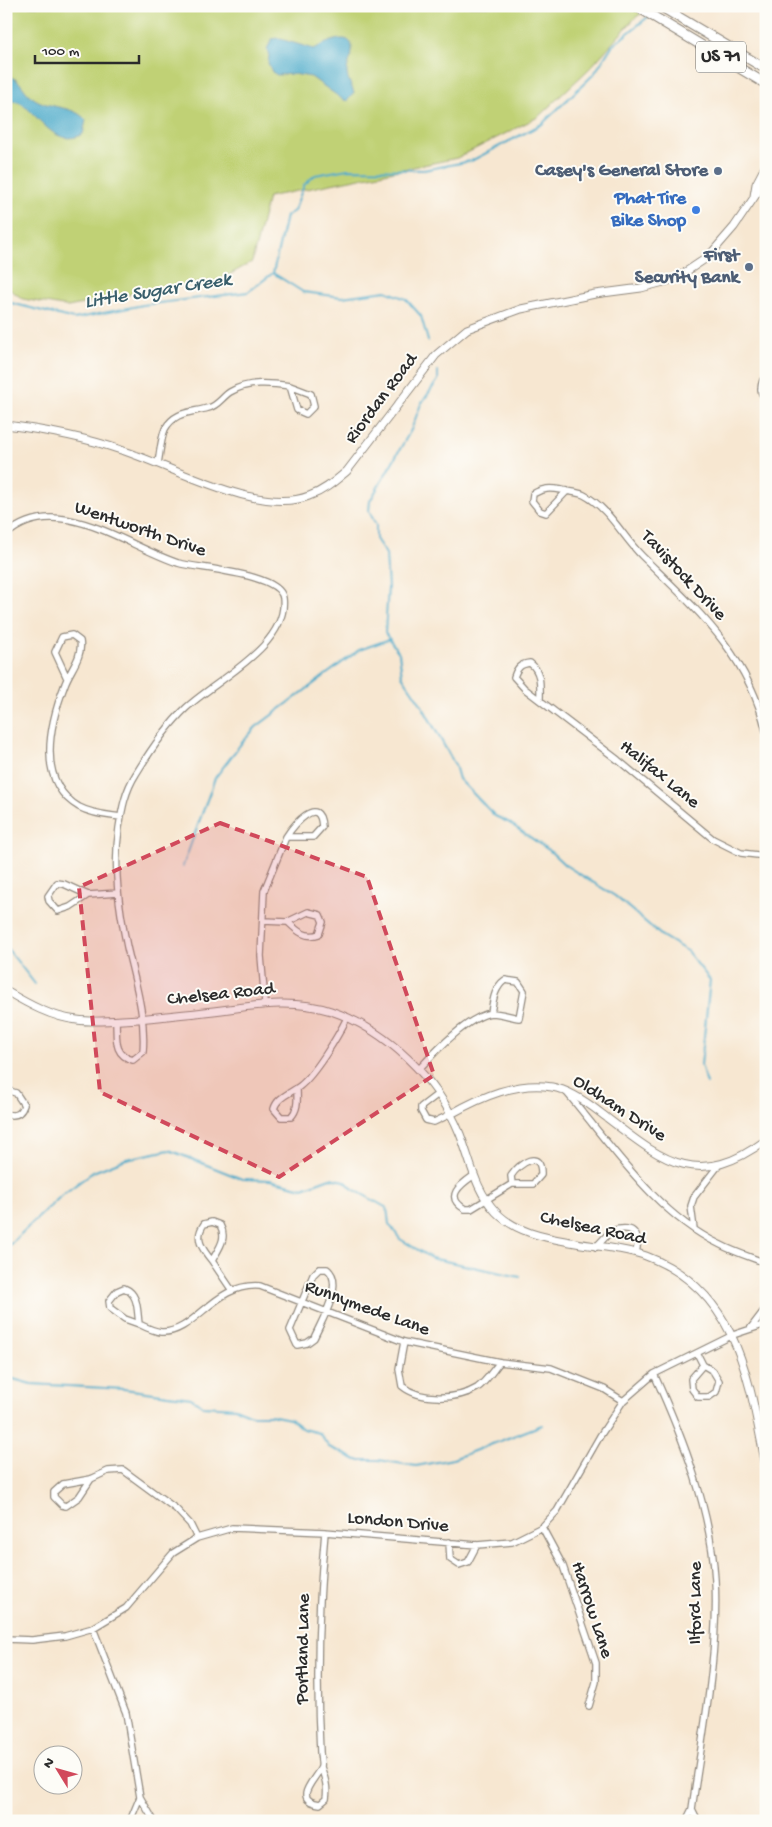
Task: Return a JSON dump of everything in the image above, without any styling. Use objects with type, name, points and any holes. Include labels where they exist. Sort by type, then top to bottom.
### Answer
[{"type":"main road","name":"US 71","points":[[636,6],[766,84]]},
{"type":"main road","name":"US 71","points":[[660,6],[766,69]]},
{"type":"street","name":"Riordan Road","points":[[754,196],[756,184],[766,165]]},
{"type":"street","name":"Riordan Road","points":[[6,425],[83,438],[158,463],[229,492],[261,498],[308,497],[330,486],[347,471],[436,355],[467,329],[521,309],[596,294],[641,288],[675,278],[708,257],[734,227],[766,180]]},
{"type":"street","points":[[766,379],[763,380],[760,387],[762,395],[766,399]]},
{"type":"street","points":[[158,463],[165,430],[177,416],[188,411],[210,408],[229,392],[243,387],[266,382],[290,386],[311,394],[314,406],[311,411],[306,414],[296,410],[290,386]]},
{"type":"street","name":"Tavistock Drive","points":[[567,491],[546,512],[540,511],[532,501],[533,494],[548,488],[567,491],[584,494],[599,507],[640,554],[706,618],[740,666],[760,706],[766,730]]},
{"type":"street","name":"Wentworth Drive","points":[[6,535],[20,523],[32,519],[48,517],[82,524],[176,562],[260,578],[278,589],[284,596],[277,626],[254,656],[188,706],[173,722],[136,774],[125,794],[115,854],[118,892],[143,1018],[143,1052],[133,1060],[123,1057],[117,1048],[116,1021]]},
{"type":"street","points":[[67,678],[55,652],[62,637],[72,635],[80,641],[81,648],[67,678],[50,732],[49,751],[53,773],[64,794],[78,806],[88,811],[120,818]]},
{"type":"street","name":"Halifax Lane","points":[[540,700],[539,676],[536,668],[530,663],[523,663],[517,668],[514,677],[525,689],[618,760],[713,839],[741,853],[766,856]]},
{"type":"street","points":[[265,1003],[261,956],[264,891],[286,837],[294,824],[305,814],[312,813],[318,815],[322,821],[322,827],[313,837],[286,837]]},
{"type":"street","points":[[88,894],[63,911],[58,911],[52,906],[48,896],[58,883],[88,894],[118,892]]},
{"type":"street","points":[[262,921],[287,922],[308,912],[320,915],[323,922],[319,934],[312,936],[302,934],[287,922]]},
{"type":"street","points":[[418,1069],[448,1038],[491,1013],[519,1018],[524,991],[518,982],[505,980],[501,983],[494,998],[491,1013]]},
{"type":"street","name":"Chelsea Road","points":[[6,991],[53,1015],[76,1020],[116,1021],[265,1003],[304,1006],[329,1011],[374,1032],[418,1069],[438,1094],[451,1114],[473,1176],[497,1213],[524,1230],[542,1236],[596,1247],[636,1252],[682,1273],[699,1288],[720,1313],[733,1335],[746,1372],[766,1466]]},
{"type":"street","points":[[297,1088],[298,1106],[295,1112],[291,1117],[281,1117],[274,1109],[276,1103],[302,1084],[338,1036],[347,1018]]},
{"type":"street","name":"Oldham Drive","points":[[451,1114],[471,1103],[500,1092],[532,1086],[553,1087],[589,1104],[643,1146],[676,1164],[695,1167],[718,1166],[745,1156],[766,1140]]},
{"type":"street","points":[[6,1090],[16,1093],[24,1105],[21,1112],[17,1115],[6,1114]]},
{"type":"street","points":[[566,1092],[649,1190],[694,1229],[719,1244],[766,1263]]},
{"type":"street","points":[[438,1094],[421,1107],[423,1116],[426,1120],[434,1122],[451,1114]]},
{"type":"street","points":[[473,1176],[456,1189],[456,1201],[465,1209],[471,1209],[488,1200],[512,1184],[533,1184],[539,1180],[541,1168],[538,1162],[533,1160],[522,1162],[511,1176],[512,1184]]},
{"type":"street","points":[[694,1229],[691,1206],[694,1197],[718,1166]]},
{"type":"street","points":[[212,1261],[223,1241],[224,1232],[220,1225],[212,1222],[204,1224],[200,1230],[199,1238],[202,1248],[231,1289]]},
{"type":"street","points":[[596,1247],[611,1231],[629,1230],[636,1234],[639,1240],[636,1252]]},
{"type":"street","points":[[319,1269],[327,1269],[335,1278],[335,1286],[325,1312],[314,1338],[307,1343],[297,1345],[290,1330],[302,1302],[313,1275],[319,1269]]},
{"type":"street","name":"Runnymede Lane","points":[[139,1324],[136,1298],[132,1291],[124,1288],[117,1291],[109,1302],[110,1308],[125,1319],[160,1332],[175,1330],[231,1289],[246,1284],[260,1286],[404,1342],[500,1362],[551,1368],[604,1389],[623,1401]]},
{"type":"street","points":[[750,1329],[766,1308]]},
{"type":"street","name":"London Drive","points":[[6,1639],[32,1640],[65,1636],[93,1628],[126,1608],[174,1553],[197,1538],[232,1528],[325,1532],[477,1545],[512,1542],[542,1527],[557,1511],[600,1436],[623,1401],[654,1374],[733,1335],[766,1324]]},
{"type":"street","points":[[404,1342],[399,1369],[402,1386],[416,1394],[444,1397],[477,1388],[500,1362]]},
{"type":"street","points":[[697,1352],[703,1365],[713,1371],[719,1381],[716,1392],[709,1397],[698,1397],[692,1389],[691,1379],[703,1365]]},
{"type":"street","name":"Ilford Lane","points":[[654,1374],[682,1441],[697,1485],[708,1527],[715,1580],[713,1638],[692,1809],[686,1821]]},
{"type":"street","points":[[91,1479],[73,1502],[66,1506],[62,1505],[54,1497],[54,1492],[63,1484],[91,1479],[108,1470],[123,1470],[176,1509],[190,1524],[197,1538]]},
{"type":"street","name":"Harrow Lane","points":[[542,1527],[562,1566],[596,1663],[596,1682],[589,1706]]},
{"type":"street","name":"Portland Lane","points":[[321,1767],[307,1788],[307,1795],[310,1800],[320,1804],[326,1799],[327,1793],[327,1783],[321,1767],[316,1686],[325,1532]]},
{"type":"street","points":[[449,1542],[450,1559],[459,1565],[468,1562],[477,1545]]},
{"type":"street","points":[[93,1628],[126,1712],[140,1797],[154,1821]]},
{"type":"street","points":[[130,1821],[140,1797]]},
{"type":"street","points":[[692,1809],[698,1821]]},
{"type":"highlighted area","points":[[220,823],[367,877],[434,1075],[279,1177],[100,1092],[79,887]]},
{"type":"green space","points":[[6,6],[652,6],[635,18],[590,68],[538,117],[457,158],[268,197],[252,262],[218,281],[161,288],[68,307],[23,299],[6,287]]},
{"type":"water","points":[[277,38],[314,49],[337,40],[348,40],[352,51],[347,74],[354,93],[347,101],[311,77],[293,74],[277,75],[272,72],[268,63],[267,49],[272,39]]},
{"type":"water","points":[[6,75],[16,79],[28,94],[39,101],[74,111],[80,115],[86,120],[83,134],[73,138],[57,135],[49,130],[22,104],[6,101]]},
{"type":"waterway","name":"Little Sugar Creek","points":[[6,300],[11,303],[74,319],[143,305],[248,292],[273,273],[286,216],[294,211],[304,185],[315,175],[348,169],[424,170],[471,161],[542,124],[594,74],[612,46],[648,17]]},
{"type":"waterway","points":[[273,273],[303,292],[342,297],[386,291],[406,299],[421,316],[428,341]]},
{"type":"waterway","points":[[438,371],[438,380],[421,404],[411,430],[370,501],[369,511],[376,525],[376,539],[386,554],[388,588],[385,633],[399,653],[402,676],[421,704],[455,765],[459,779],[495,816],[508,822],[550,851],[565,865],[615,896],[662,936],[687,951],[710,980],[701,1065],[707,1084]]},
{"type":"waterway","points":[[183,866],[215,778],[256,727],[359,650],[390,639]]},
{"type":"waterway","points":[[6,947],[35,984]]},
{"type":"waterway","points":[[6,1248],[62,1195],[93,1172],[126,1159],[169,1150],[242,1179],[270,1180],[303,1188],[330,1178],[345,1181],[353,1189],[387,1208],[389,1224],[400,1239],[431,1258],[520,1277]]},
{"type":"waterway","points":[[6,1377],[31,1384],[124,1389],[191,1398],[203,1406],[235,1408],[252,1415],[270,1415],[290,1419],[303,1429],[319,1433],[329,1447],[357,1460],[379,1460],[416,1466],[453,1459],[542,1425]]},
{"type":"place","name":"Casey's General Store","points":[[718,171]]},
{"type":"place","name":"Phat Tire Bike Shop","points":[[696,210]]},
{"type":"place","name":"First Security Bank","points":[[749,267]]}]
